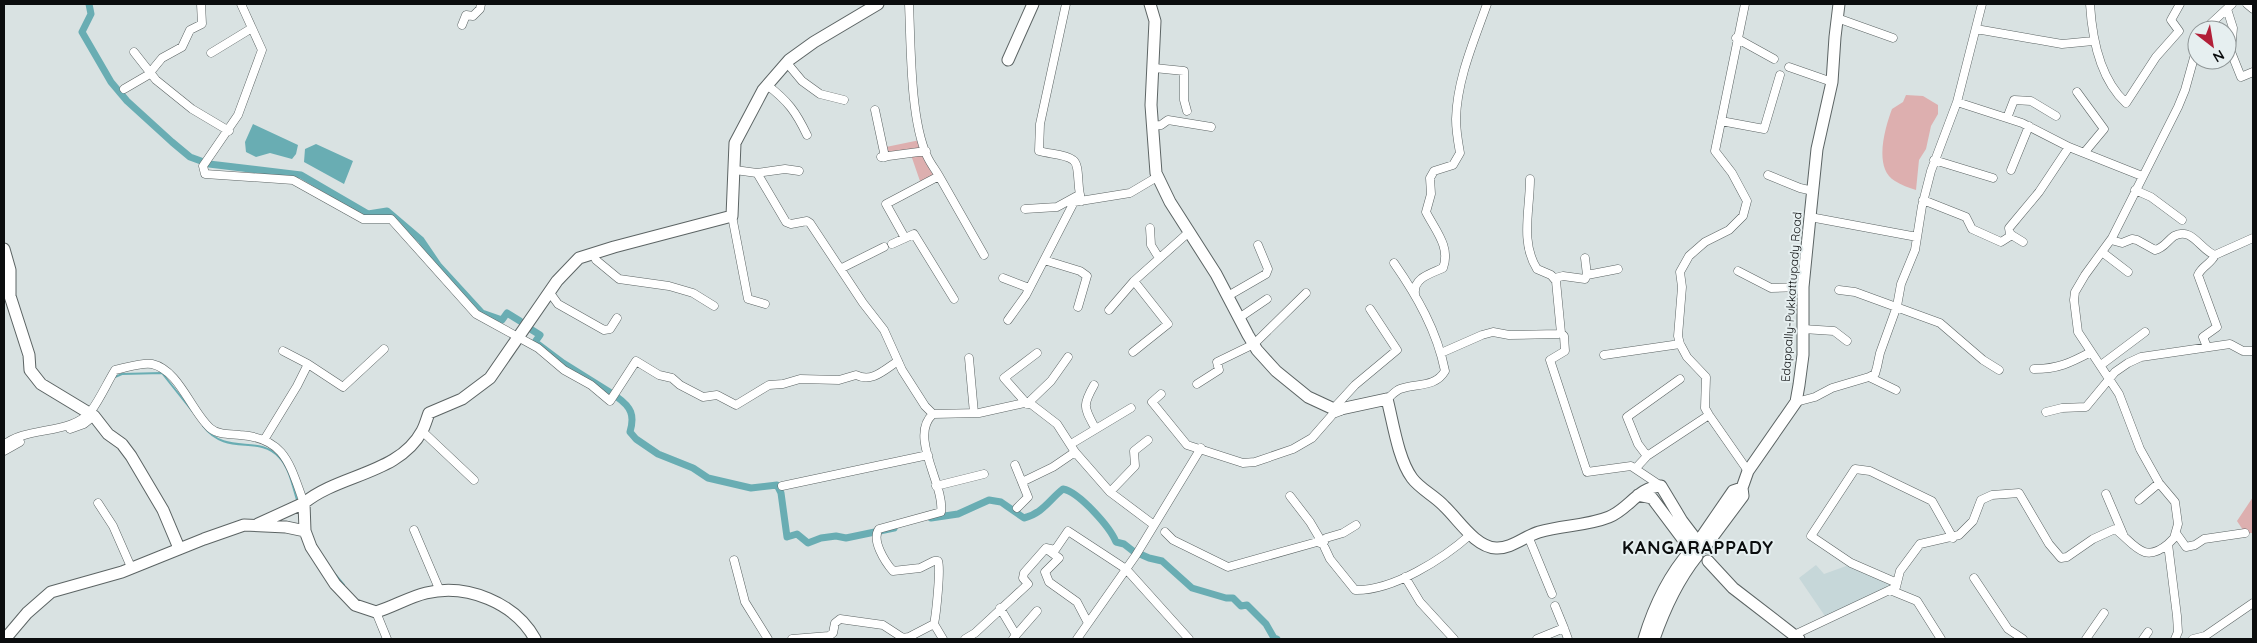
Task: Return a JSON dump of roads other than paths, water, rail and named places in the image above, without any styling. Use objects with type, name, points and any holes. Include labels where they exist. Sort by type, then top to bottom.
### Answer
[{"type":"street","points":[[124,90],[148,75],[162,58],[182,47],[190,30],[202,24],[201,4]]},
{"type":"street","points":[[241,4],[262,50],[238,115],[229,131],[203,166],[205,174],[293,180],[363,219],[391,219],[476,314],[521,334],[564,370],[591,385],[610,401],[636,361],[659,375],[672,378],[680,385],[703,397],[717,395],[736,404],[769,385],[784,384],[800,379],[839,380],[856,375],[864,379],[871,378],[898,361]]},
{"type":"street","points":[[462,25],[466,15],[474,16],[480,9],[481,4]]},
{"type":"street","points":[[765,304],[748,300],[732,216],[735,143],[767,85],[787,63],[814,42],[878,4]]},
{"type":"street","points":[[910,4],[913,80],[920,134],[926,151],[984,255]]},
{"type":"street","points":[[1008,60],[1033,4]]},
{"type":"street","points":[[1066,4],[1040,124],[1039,151],[1073,160],[1078,166],[1080,198]]},
{"type":"street","points":[[1150,4],[1156,21],[1151,105],[1153,152],[1157,177],[1228,296],[1254,344],[1276,371],[1308,397],[1333,409],[1387,399],[1399,389],[1427,385],[1442,377],[1445,371],[1441,353],[1415,294],[1394,263]]},
{"type":"street","points":[[1415,294],[1414,288],[1418,280],[1443,268],[1445,261],[1442,240],[1426,212],[1430,194],[1430,178],[1434,171],[1453,165],[1460,153],[1457,144],[1456,122],[1458,94],[1487,4]]},
{"type":"street","points":[[1745,4],[1736,38],[1715,151],[1732,173],[1747,201],[1743,216],[1729,230],[1705,242],[1689,256],[1680,272],[1682,287],[1678,336],[1687,357],[1706,377],[1705,408],[1748,471]]},
{"type":"street","points":[[1796,402],[1815,397],[1832,388],[1874,374],[1897,306],[1902,284],[1915,250],[1924,200],[1934,160],[1957,102],[1982,4]]},
{"type":"street","points":[[2090,4],[2093,41],[2102,67],[2121,99],[2126,103],[2156,57],[2179,31],[2171,20],[2180,4]]},
{"type":"street","points":[[2247,4],[2253,9]]},
{"type":"street","points":[[2214,20],[2229,6]]},
{"type":"street","points":[[2229,6],[2231,20]]},
{"type":"street","points":[[1836,8],[1893,38]]},
{"type":"street","name":"Edappally-Pukkattupady Road","points":[[1654,639],[1661,619],[1686,570],[1700,552],[1732,491],[1742,488],[1748,471],[1796,402],[1803,355],[1803,287],[1810,217],[1817,149],[1832,82],[1836,8]]},
{"type":"street","points":[[211,53],[252,28]]},
{"type":"street","points":[[1976,29],[2062,44],[2093,41]]},
{"type":"street","points":[[1736,38],[1774,59]]},
{"type":"street","points":[[134,52],[156,80],[192,110],[229,131]]},
{"type":"street","points":[[787,63],[802,81],[820,94],[844,100]]},
{"type":"street","points":[[1790,67],[1799,72],[1832,82]]},
{"type":"street","points":[[1154,68],[1184,71],[1184,100],[1187,111]]},
{"type":"street","points":[[2237,68],[2241,76],[2253,72]]},
{"type":"street","points":[[1638,496],[1652,498],[1732,588],[1796,637],[1896,587],[1900,571],[1920,544],[1931,540],[1953,538],[1958,535],[1973,520],[1981,500],[1992,495],[2016,492],[2023,497],[2049,544],[2061,558],[2093,539],[2115,529],[2124,539],[2146,553],[2155,552],[2168,544],[2174,538],[2178,520],[2174,502],[2158,484],[2140,449],[2119,394],[2110,377],[2078,332],[2074,300],[2075,292],[2085,275],[2111,240],[2185,90],[2191,70]]},
{"type":"street","points":[[1721,121],[1764,129],[1780,75]]},
{"type":"street","points":[[767,85],[796,111],[807,135]]},
{"type":"street","points":[[2077,92],[2104,129],[2084,153]]},
{"type":"street","points":[[2007,118],[2014,100],[2031,101],[2056,116]]},
{"type":"street","points":[[1957,102],[2029,126],[2069,147],[2142,176]]},
{"type":"street","points":[[875,110],[882,157],[926,151]]},
{"type":"street","points":[[1152,126],[1161,125],[1168,120],[1211,127]]},
{"type":"street","points":[[2012,170],[2029,126]]},
{"type":"street","points":[[2023,242],[2012,235],[2009,228],[2039,192],[2069,147]]},
{"type":"street","points":[[1934,160],[1992,178]]},
{"type":"street","points":[[735,170],[756,173],[785,169],[799,171]]},
{"type":"street","points":[[756,173],[786,222],[791,224],[807,221],[810,223],[842,268],[863,304],[884,330],[898,361],[925,406],[933,414],[974,413],[1031,404],[1057,424],[1075,452],[1110,492],[1154,525]]},
{"type":"street","points":[[1768,175],[1800,188],[1814,191]]},
{"type":"street","points":[[905,238],[886,204],[940,176]]},
{"type":"street","points":[[1025,209],[1057,207],[1080,198],[1130,193],[1157,177]]},
{"type":"street","points":[[1530,179],[1526,235],[1528,248],[1537,269],[1555,278],[1563,276],[1584,279],[1587,275],[1618,269]]},
{"type":"street","points":[[2135,190],[2151,197],[2182,220]]},
{"type":"street","points":[[1008,320],[1030,288],[1074,202],[1080,198]]},
{"type":"street","points":[[1924,200],[1966,217],[1972,229],[2002,242],[2012,235]]},
{"type":"street","points":[[257,525],[304,503],[313,496],[346,479],[388,463],[407,451],[422,431],[429,412],[462,399],[490,378],[550,293],[579,258],[732,216]]},
{"type":"street","points":[[1810,217],[1917,236]]},
{"type":"street","points":[[1150,228],[1151,245],[1159,258]]},
{"type":"street","points":[[1109,310],[1134,281],[1189,232]]},
{"type":"street","points":[[842,268],[914,234],[954,300]]},
{"type":"street","points":[[2111,240],[2125,243],[2132,239],[2137,240],[2155,250],[2159,249],[2174,236],[2187,235],[2193,237],[2207,251],[2215,255]]},
{"type":"street","points":[[2207,347],[2202,337],[2217,327],[2198,275],[2200,270],[2212,261],[2215,255],[2253,238]]},
{"type":"street","points":[[1228,296],[1266,274],[1268,269],[1258,245]]},
{"type":"street","points":[[4,249],[10,270],[10,296],[28,355],[30,370],[41,384],[92,414],[108,434],[122,444],[162,510],[179,548]]},
{"type":"street","points":[[2102,252],[2128,272]]},
{"type":"street","points":[[593,254],[596,260],[618,279],[669,286],[693,293],[714,306]]},
{"type":"street","points":[[1585,258],[1587,275]]},
{"type":"street","points":[[1044,260],[1080,271],[1087,276],[1078,307]]},
{"type":"street","points":[[1738,271],[1771,288],[1803,287]]},
{"type":"street","points":[[1004,278],[1030,288]]},
{"type":"street","points":[[1555,278],[1565,351],[1550,360],[1588,472],[1631,466],[1636,468],[1661,486],[1700,552]]},
{"type":"street","points":[[1133,352],[1168,324],[1134,281]]},
{"type":"street","points":[[1839,290],[1855,292],[1940,323],[1983,360],[1999,370]]},
{"type":"street","points":[[550,293],[558,304],[604,330],[610,329],[617,318]]},
{"type":"street","points":[[1197,384],[1219,370],[1217,362],[1254,344],[1306,293]]},
{"type":"street","points":[[1239,318],[1267,299]]},
{"type":"street","points":[[1333,409],[1355,386],[1397,350],[1370,308]]},
{"type":"street","points":[[1803,329],[1834,331],[1847,340]]},
{"type":"street","points":[[1441,353],[1493,332],[1509,335],[1558,334],[1563,337]]},
{"type":"street","points":[[2101,365],[2145,332]]},
{"type":"street","points":[[1604,355],[1680,344]]},
{"type":"street","points":[[2046,412],[2062,408],[2086,407],[2110,377],[2128,363],[2140,357],[2230,344],[2244,351],[2253,351]]},
{"type":"street","points":[[283,351],[308,364],[343,387],[384,349]]},
{"type":"street","points":[[2034,369],[2052,369],[2066,366],[2091,352]]},
{"type":"street","points":[[1027,404],[1004,378],[1037,353]]},
{"type":"street","points":[[1027,404],[1051,381],[1068,357]]},
{"type":"street","points":[[969,358],[974,413]]},
{"type":"street","points":[[4,451],[17,442],[84,424],[92,414],[115,370],[151,364],[167,371],[210,428],[226,434],[264,440],[278,447],[287,459],[304,503],[305,531],[310,547],[335,584],[355,605],[376,612],[425,593],[464,591],[492,601],[520,617],[535,639]]},
{"type":"street","points":[[264,440],[297,386],[308,364]]},
{"type":"street","points":[[1869,377],[1896,390]]},
{"type":"street","points":[[1647,456],[1638,444],[1628,417],[1680,379]]},
{"type":"street","points":[[1094,385],[1087,397],[1085,408],[1095,428]]},
{"type":"street","points":[[1160,394],[1152,402],[1159,413],[1171,423],[1187,445],[1243,463],[1275,457],[1304,443],[1312,438],[1333,414],[1352,407]]},
{"type":"street","points":[[1387,399],[1403,458],[1412,479],[1444,505],[1471,534],[1487,547],[1498,548],[1541,531],[1602,520],[1616,514],[1652,486],[1661,486]]},
{"type":"street","points":[[1071,444],[1131,408]]},
{"type":"street","points":[[4,445],[20,436],[60,427],[92,414]]},
{"type":"street","points":[[792,639],[829,636],[833,633],[835,623],[840,619],[883,625],[903,638],[909,637],[934,624],[938,610],[937,589],[940,565],[938,561],[920,568],[892,571],[881,553],[877,533],[879,529],[941,512],[924,438],[924,424],[933,414]]},
{"type":"street","points":[[1636,468],[1647,456],[1709,415]]},
{"type":"street","points":[[422,431],[474,480]]},
{"type":"street","points":[[1110,492],[1135,466],[1134,452],[1148,440]]},
{"type":"street","points":[[1077,639],[1137,553],[1201,448]]},
{"type":"street","points":[[1022,482],[1053,467],[1075,452]]},
{"type":"street","points":[[782,486],[928,455]]},
{"type":"street","points":[[1016,465],[1028,496],[1017,508]]},
{"type":"street","points":[[1897,583],[1851,563],[1811,536],[1855,469],[1870,471],[1932,501],[1953,538]]},
{"type":"street","points":[[936,486],[984,474]]},
{"type":"street","points":[[2139,500],[2158,484]]},
{"type":"street","points":[[2106,494],[2124,539]]},
{"type":"street","points":[[1290,496],[1310,522],[1330,559],[1355,590],[1370,590],[1405,577],[1456,547],[1471,534]]},
{"type":"street","points":[[98,503],[113,526],[131,567]]},
{"type":"street","points":[[5,639],[27,613],[51,592],[122,572],[179,548],[244,525],[286,527],[305,531]]},
{"type":"street","points":[[1323,544],[1326,538],[1343,533],[1356,525]]},
{"type":"street","points":[[414,530],[440,591]]},
{"type":"street","points":[[1046,548],[1055,550],[1068,531],[1126,569],[1189,639]]},
{"type":"street","points":[[1165,532],[1173,540],[1228,567],[1318,542],[1323,544]]},
{"type":"street","points":[[2176,533],[2186,547],[2195,545],[2204,539],[2245,534]]},
{"type":"street","points":[[1528,536],[1552,594]]},
{"type":"street","points":[[2168,544],[2177,616],[2178,632],[2175,639]]},
{"type":"street","points":[[966,639],[1028,584],[1023,575],[1046,548]]},
{"type":"street","points":[[1046,548],[1059,558],[1045,572],[1047,580],[1077,602],[1088,623]]},
{"type":"street","name":"Edappally-Pukkattupady Road","points":[[1644,639],[1651,616],[1676,567],[1700,552]]},
{"type":"street","points":[[734,560],[745,602],[768,639]]},
{"type":"street","points":[[1405,577],[1420,602],[1454,639]]},
{"type":"street","points":[[1974,578],[2008,629],[2023,639]]},
{"type":"street","points":[[1890,590],[1917,601],[1941,639]]},
{"type":"street","points":[[2193,639],[2205,636],[2253,603]]},
{"type":"street","points":[[1555,606],[1568,639]]},
{"type":"street","points":[[1000,608],[1014,637],[1037,611]]},
{"type":"street","points":[[376,612],[387,639]]},
{"type":"street","points":[[2086,639],[2104,613]]},
{"type":"street","points":[[934,624],[943,639]]},
{"type":"street","points":[[1537,639],[1564,628]]},
{"type":"street","points":[[2143,639],[2148,632]]},
{"type":"water","points":[[253,124],[298,145],[296,154],[292,159],[270,153],[256,157],[246,152],[245,142]]},
{"type":"water","points":[[316,144],[353,161],[344,184],[304,162],[305,149]]},
{"type":"waterway","points":[[89,4],[91,14],[82,32],[111,82],[127,101],[172,142],[190,157],[201,161]]},
{"type":"waterway","points":[[209,164],[301,175],[368,214],[387,211],[421,240],[438,265],[482,313],[502,320],[507,313],[520,321]]},
{"type":"waterway","points":[[532,330],[540,335],[535,342],[563,363],[611,393]]},
{"type":"waterway","points":[[115,377],[122,374],[162,373],[193,412]]},
{"type":"waterway","points":[[617,397],[626,404],[631,412],[630,432],[636,439],[658,454],[693,468],[708,478],[751,488],[777,485],[781,493],[787,537],[797,534],[808,543],[821,538],[836,536],[846,538],[894,528]]},
{"type":"waterway","points":[[203,426],[222,441],[271,450],[285,466],[297,500]]},
{"type":"waterway","points":[[931,518],[958,514],[989,500],[1001,502],[1024,518],[1041,510],[1063,489],[1077,496],[1085,503],[1107,528],[1116,542],[1124,544],[1133,551],[1149,558],[1162,561],[1192,588],[1226,598],[1233,598],[1241,606],[1247,605],[1266,624],[1274,638],[1277,639]]},
{"type":"waterway","points":[[334,573],[344,585]]},
{"type":"district","name":"KANGARAPPADY","points":[[1698,547]]}]
